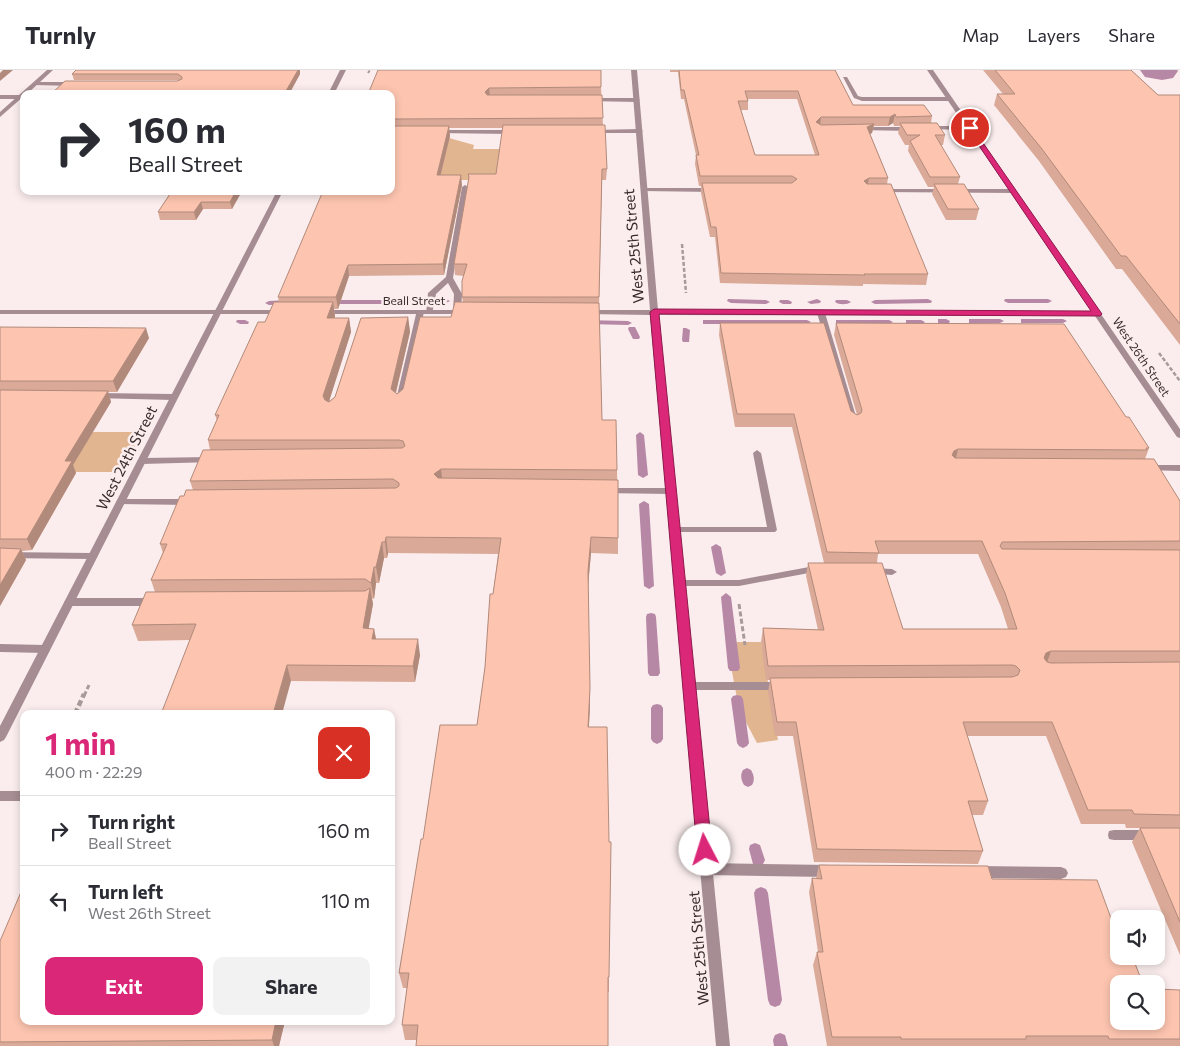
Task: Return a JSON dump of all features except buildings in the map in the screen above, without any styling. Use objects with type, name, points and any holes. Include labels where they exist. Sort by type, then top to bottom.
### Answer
[{"type":"street","points":[[28,90],[50,70]]},
{"type":"street","points":[[333,90],[343,70]]},
{"type":"street","name":"West 25th Street","points":[[634,70],[654,312],[723,1046]]},
{"type":"street","name":"West 26th Street","points":[[930,70],[1180,435]]},
{"type":"street","points":[[845,78],[856,96],[862,99],[950,99]]},
{"type":"street","points":[[35,84],[80,84]]},
{"type":"street","points":[[0,97],[20,96]]},
{"type":"street","points":[[0,115],[20,97]]},
{"type":"street","points":[[585,100],[637,100]]},
{"type":"street","points":[[0,102],[15,101]]},
{"type":"street","points":[[858,129],[970,128]]},
{"type":"street","points":[[587,132],[640,131]]},
{"type":"street","points":[[430,132],[528,132]]},
{"type":"street","points":[[398,404],[424,312],[432,293],[448,278],[465,186]]},
{"type":"street","points":[[644,190],[717,190]]},
{"type":"street","points":[[877,191],[1012,191]]},
{"type":"street","name":"West 24th Street","points":[[0,737],[142,461],[216,312],[278,195]]},
{"type":"street","points":[[448,278],[458,294],[457,312]]},
{"type":"street","points":[[0,312],[287,312]]},
{"type":"street","name":"Beall Street","points":[[316,312],[362,316],[424,312],[471,312]]},
{"type":"street","points":[[576,312],[1097,314]]},
{"type":"street","points":[[821,312],[854,423]]},
{"type":"street","points":[[88,396],[173,397]]},
{"type":"street","points":[[674,530],[772,530],[757,453]]},
{"type":"street","points":[[142,461],[220,460]]},
{"type":"street","points":[[1139,468],[1180,468]]},
{"type":"street","points":[[590,491],[671,491]]},
{"type":"street","points":[[121,502],[198,502]]},
{"type":"street","points":[[0,555],[92,556]]},
{"type":"street","points":[[679,583],[735,583],[809,570],[828,570]]},
{"type":"street","points":[[865,571],[892,572]]},
{"type":"street","points":[[69,602],[166,602]]},
{"type":"street","points":[[0,648],[45,648]]},
{"type":"street","points":[[689,686],[791,686]]},
{"type":"street","points":[[0,796],[20,796]]},
{"type":"street","points":[[1114,835],[1161,835]]},
{"type":"street","points":[[706,869],[845,871]]},
{"type":"street","points":[[963,872],[1061,873]]},
{"type":"path","points":[[682,244],[686,296]]},
{"type":"path","points":[[1159,353],[1180,381]]},
{"type":"path","points":[[735,583],[745,645]]},
{"type":"path","points":[[77,710],[89,685]]},
{"type":"shaded area","points":[[449,138],[474,145],[473,149],[502,149],[497,180],[439,180]]},
{"type":"shaded area","points":[[0,432],[143,432],[122,472],[0,472]]},
{"type":"shaded area","points":[[737,642],[761,642],[778,740],[757,743],[739,709],[730,661]]},
{"type":"waterway","points":[[1156,70],[1162,71]]},
{"type":"waterway","points":[[441,300],[446,301]]},
{"type":"waterway","points":[[413,301],[421,301]]},
{"type":"waterway","points":[[731,301],[766,302]]},
{"type":"waterway","points":[[811,302],[817,301]]},
{"type":"waterway","points":[[875,302],[928,301]]},
{"type":"waterway","points":[[1008,301],[1048,301]]},
{"type":"waterway","points":[[269,303],[287,302]]},
{"type":"waterway","points":[[327,302],[391,302]]},
{"type":"waterway","points":[[783,302],[788,302]]},
{"type":"waterway","points":[[839,302],[847,302]]},
{"type":"waterway","points":[[941,321],[946,321]]},
{"type":"waterway","points":[[972,321],[1000,321]]},
{"type":"waterway","points":[[1024,321],[1063,321]]},
{"type":"waterway","points":[[240,322],[245,322]]},
{"type":"waterway","points":[[587,322],[628,323]]},
{"type":"waterway","points":[[706,322],[807,322]]},
{"type":"waterway","points":[[839,322],[889,322]]},
{"type":"waterway","points":[[909,322],[921,322]]},
{"type":"waterway","points":[[632,329],[636,337]]},
{"type":"waterway","points":[[686,330],[686,340]]},
{"type":"waterway","points":[[636,350],[636,355]]},
{"type":"waterway","points":[[689,356],[690,362]]},
{"type":"waterway","points":[[637,369],[637,374]]},
{"type":"waterway","points":[[692,378],[693,385]]},
{"type":"waterway","points":[[637,387],[637,392]]},
{"type":"waterway","points":[[696,402],[696,411]]},
{"type":"waterway","points":[[639,407],[639,412]]},
{"type":"waterway","points":[[640,435],[643,475]]},
{"type":"waterway","points":[[644,504],[649,586]]},
{"type":"waterway","points":[[716,547],[721,573]]},
{"type":"waterway","points":[[726,597],[734,668]]},
{"type":"waterway","points":[[651,617],[654,673]]},
{"type":"waterway","points":[[737,699],[743,743]]},
{"type":"waterway","points":[[657,708],[657,739]]},
{"type":"waterway","points":[[747,773],[748,782]]},
{"type":"waterway","points":[[751,810],[751,817]]},
{"type":"waterway","points":[[755,849],[758,860]]},
{"type":"waterway","points":[[761,893],[775,1000]]},
{"type":"waterway","points":[[780,1040],[781,1046]]},
{"type":"route","points":[[705,850],[654,312],[1097,314],[970,128]]}]
